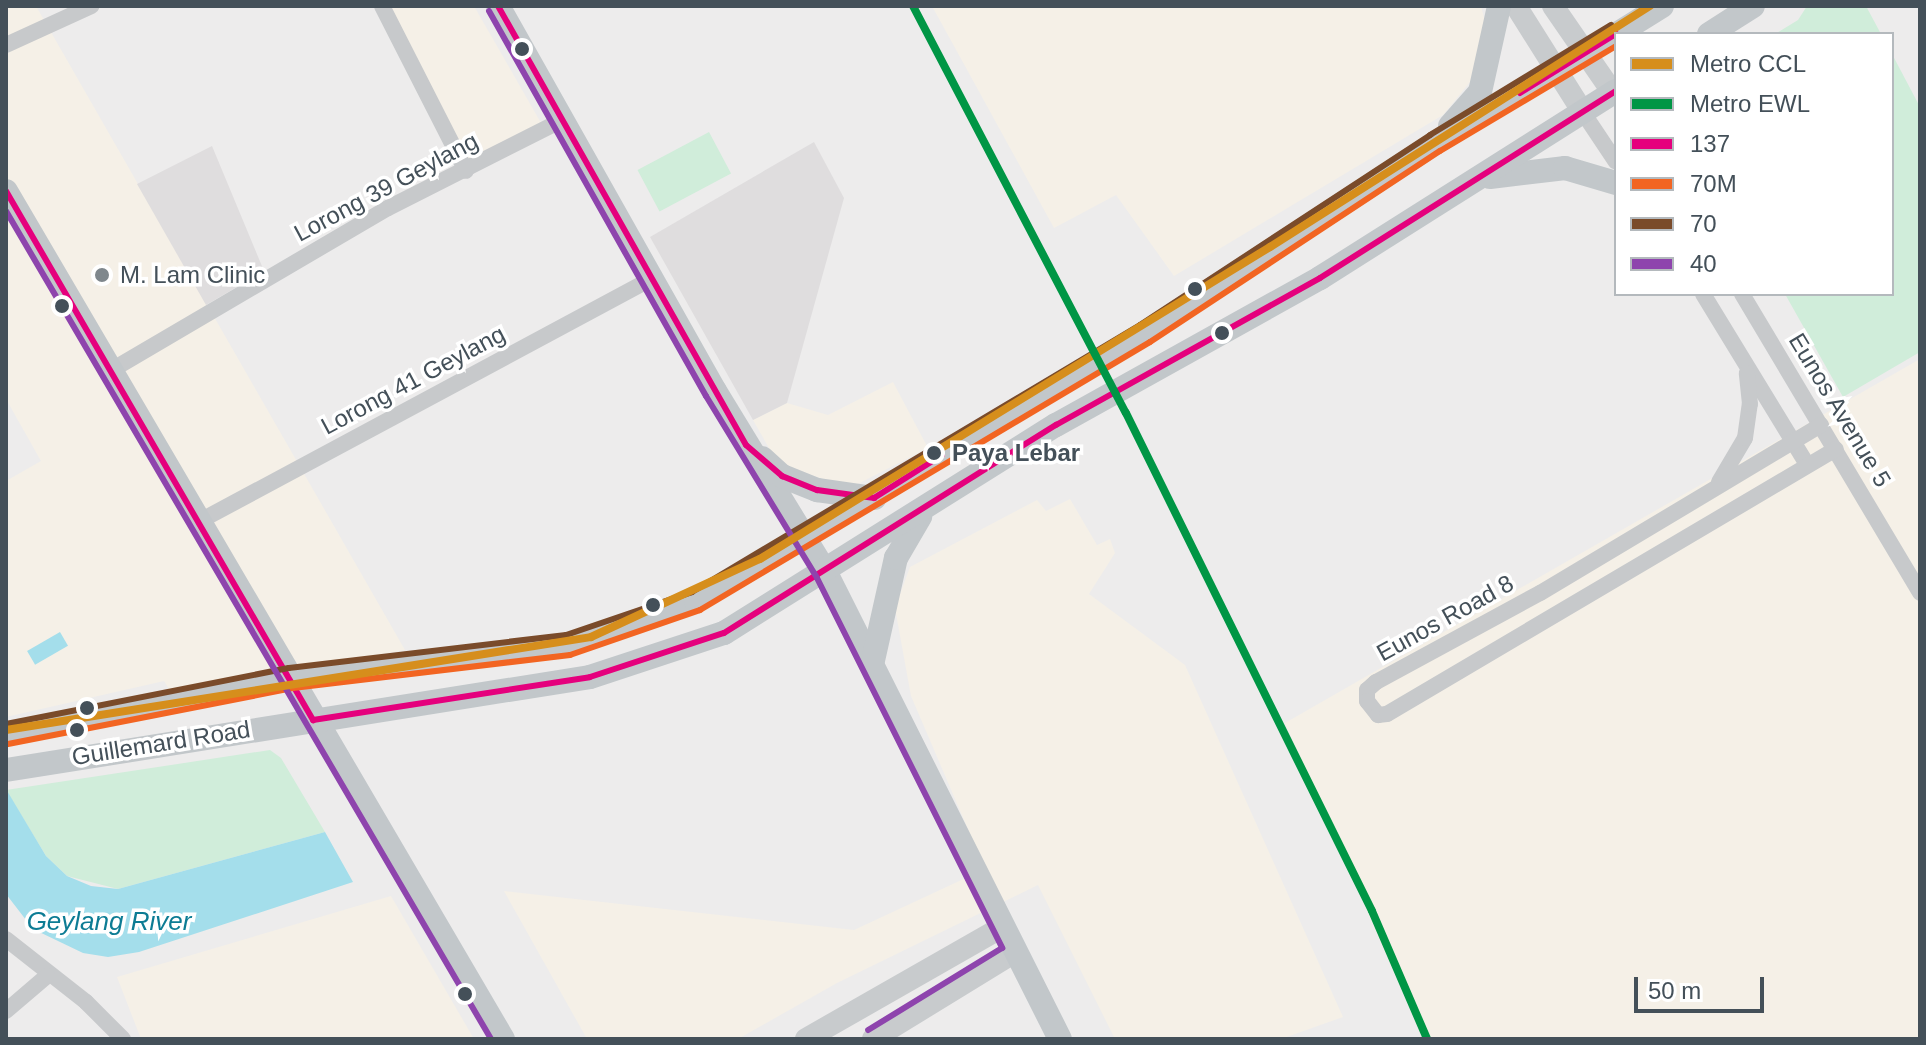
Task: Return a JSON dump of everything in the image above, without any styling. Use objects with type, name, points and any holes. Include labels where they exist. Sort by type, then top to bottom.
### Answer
[{"type":"main road","points":[[498,6],[746,445],[826,573],[1060,1039]]},
{"type":"main road","points":[[1435,143],[1480,92],[1499,6]]},
{"type":"main road","points":[[1516,6],[1582,111]]},
{"type":"main road","points":[[1553,6],[1614,93]]},
{"type":"main road","points":[[1619,32],[1662,6]]},
{"type":"main road","points":[[1716,32],[1753,6]]},
{"type":"main road","points":[[1435,143],[1614,35]]},
{"type":"main road","name":"Guillemard Road","points":[[7,770],[590,677],[724,633],[922,513],[1056,425],[1320,278],[1582,111],[1614,95]]},
{"type":"main road","name":"Guillemard Road","points":[[6,734],[291,678],[568,645],[696,601],[874,498],[1145,333],[1435,143]]},
{"type":"main road","points":[[1471,181],[1540,167],[1577,170],[1614,182]]},
{"type":"main road","points":[[6,192],[313,720],[503,1039]]},
{"type":"main road","points":[[746,445],[794,481],[817,490],[874,498]]},
{"type":"main road","points":[[872,665],[896,558],[922,513]]},
{"type":"main road","points":[[806,1039],[1002,927]]},
{"type":"main road","points":[[873,1039],[1015,952]]},
{"type":"street","points":[[6,45],[91,6]]},
{"type":"street","points":[[382,6],[466,171]]},
{"type":"street","points":[[1582,111],[1614,159]]},
{"type":"street","name":"Lorong 39 Geylang","points":[[110,371],[388,208],[562,120]]},
{"type":"street","name":"Lorong 41 Geylang","points":[[198,522],[651,279]]},
{"type":"street","points":[[1704,296],[1806,463]]},
{"type":"street","name":"Eunos Avenue 5","points":[[1743,296],[1920,593]]},
{"type":"street","points":[[1718,483],[1745,438],[1750,404],[1746,367]]},
{"type":"street","name":"Eunos Road 8","points":[[1821,425],[1718,483],[1540,593],[1370,686],[1366,696],[1374,712],[1387,714],[1806,463],[1836,449]]},
{"type":"street","points":[[6,939],[47,976],[86,1002],[123,1039]]},
{"type":"street","points":[[6,1011],[47,976]]},
{"type":"shaded area","points":[[6,6],[36,6],[405,650],[171,692],[164,681],[6,717],[6,481],[41,461],[6,399]]},
{"type":"shaded area","points":[[384,6],[474,6],[541,123],[468,159]]},
{"type":"shaded area","points":[[932,6],[1481,6],[1486,25],[1470,82],[1443,115],[1174,276],[1116,195],[1054,228]]},
{"type":"shaded area","points":[[814,142],[844,198],[787,403],[753,420],[650,237]]},
{"type":"shaded area","points":[[212,146],[264,271],[206,305],[137,184]]},
{"type":"shaded area","points":[[1920,359],[1920,1039],[1423,1039],[1285,723]]},
{"type":"shaded area","points":[[893,382],[928,448],[850,488],[778,464],[753,420],[787,403],[828,415]]},
{"type":"shaded area","points":[[1070,499],[1097,545],[1110,539],[1115,553],[1089,594],[1185,665],[1343,1017],[1281,1039],[1115,1039],[1038,885],[837,983],[738,1039],[587,1039],[504,891],[854,930],[985,869],[911,696],[895,608],[910,567],[1037,500],[1046,511]]},
{"type":"shaded area","points":[[391,896],[474,1039],[141,1039],[117,977]]},
{"type":"green space","points":[[1807,6],[1866,6],[1880,32],[1778,32],[1798,20]]},
{"type":"green space","points":[[1894,58],[1920,107],[1920,352],[1843,397],[1786,296],[1894,296]]},
{"type":"green space","points":[[709,132],[731,173],[660,212],[637,170]]},
{"type":"green space","points":[[270,750],[281,758],[325,832],[118,889],[67,876],[46,856],[6,790]]},
{"type":"water","points":[[60,632],[68,646],[35,665],[27,651]]},
{"type":"water","name":"Geylang River","points":[[6,789],[46,856],[67,876],[91,886],[118,889],[325,832],[353,882],[139,952],[108,957],[83,953],[33,929],[6,894]]},
{"type":"metro line","name":"EWL","points":[[913,6],[1126,413],[1372,911],[1427,1039]]},
{"type":"metro line","name":"CCL","points":[[6,730],[591,637],[760,559],[1270,247],[1650,6]]},
{"type":"transit line","name":"137","points":[[498,6],[746,445],[782,476],[817,490],[874,498],[942,455]]},
{"type":"transit line","name":"40","points":[[489,11],[706,396],[817,578],[1002,948],[868,1030]]},
{"type":"transit line","name":"70","points":[[6,724],[289,668],[566,635],[692,592],[1140,325],[1430,135],[1611,25]]},
{"type":"transit line","name":"137","points":[[1520,93],[1614,35]]},
{"type":"transit line","name":"70M","points":[[8,744],[293,688],[570,655],[700,610],[1150,342],[1440,151],[1614,47]]},
{"type":"transit line","name":"137","points":[[6,191],[313,720],[590,677],[724,633],[1056,425],[1320,278],[1614,92]]},
{"type":"transit line","name":"40","points":[[6,211],[491,1039]]},
{"type":"place","name":"M. Lam Clinic","points":[[102,275]]},
{"type":"place","name":"Paya Lebar","points":[[934,453]]}]
